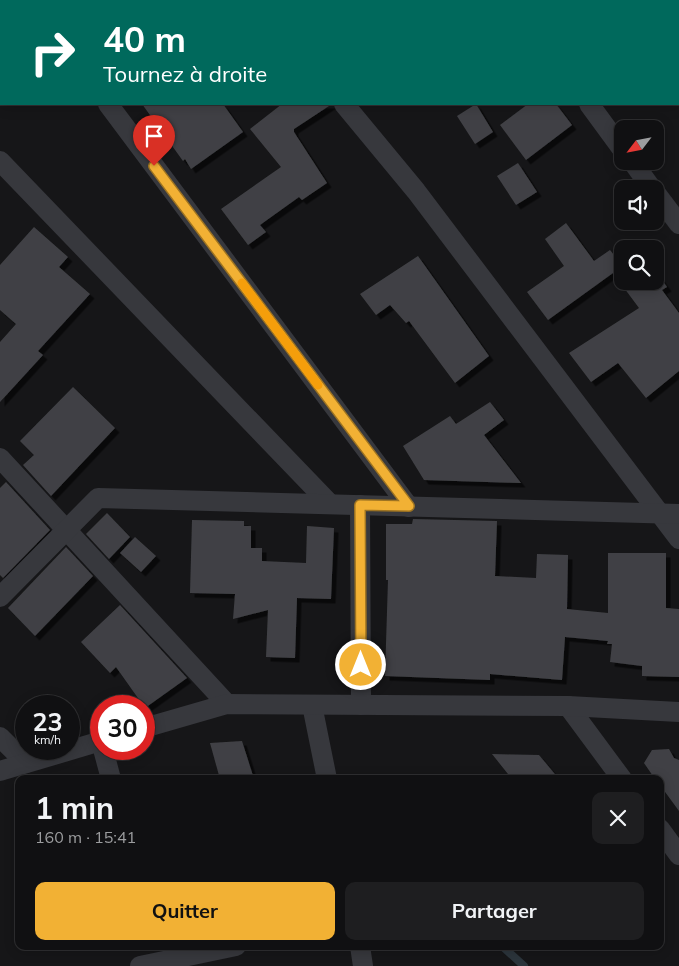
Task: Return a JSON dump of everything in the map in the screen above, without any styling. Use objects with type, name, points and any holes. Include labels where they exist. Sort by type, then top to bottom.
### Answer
[{"type":"street","points":[[109,105],[409,506]]},
{"type":"street","points":[[345,105],[416,191],[670,514],[679,539]]},
{"type":"street","points":[[590,105],[614,138]]},
{"type":"street","points":[[0,161],[330,504]]},
{"type":"street","points":[[664,204],[679,224]]},
{"type":"street","points":[[0,458],[227,704]]},
{"type":"street","points":[[0,597],[98,498],[670,514]]},
{"type":"street","points":[[360,505],[361,705]]},
{"type":"street","points":[[155,725],[227,704],[568,706],[679,712]]},
{"type":"street","points":[[312,705],[326,775]]},
{"type":"street","points":[[568,706],[619,775]]},
{"type":"street","points":[[0,737],[26,763]]},
{"type":"street","points":[[0,770],[90,747]]},
{"type":"street","points":[[106,760],[110,775]]},
{"type":"street","points":[[664,835],[679,855]]},
{"type":"street","points":[[140,966],[159,954],[198,950]]},
{"type":"street","points":[[361,950],[363,966]]},
{"type":"building","points":[[143,105],[224,105],[243,132],[191,169],[185,159],[183,161]]},
{"type":"building","points":[[281,105],[330,105],[294,129],[294,132],[327,183],[302,200],[299,197],[260,225],[266,232],[248,245],[221,209],[281,167],[250,129]]},
{"type":"building","points":[[477,105],[493,132],[475,144],[457,116]]},
{"type":"building","points":[[527,105],[557,105],[572,125],[526,160],[500,125]]},
{"type":"building","points":[[518,163],[537,192],[516,205],[497,176]]},
{"type":"building","points":[[566,223],[594,261],[610,250],[614,255],[614,274],[613,273],[548,320],[527,292],[564,266],[545,239]]},
{"type":"building","points":[[34,227],[68,257],[59,267],[90,294],[38,351],[43,355],[0,402],[0,342],[16,324],[0,310],[0,265]]},
{"type":"building","points":[[418,256],[489,356],[455,383],[409,321],[406,323],[390,305],[376,315],[360,294]]},
{"type":"building","points":[[626,290],[662,290],[679,313],[679,371],[646,398],[618,363],[591,382],[569,353],[639,308]]},
{"type":"building","points":[[73,387],[115,428],[51,496],[23,465],[34,455],[20,441]]},
{"type":"building","points":[[490,402],[504,420],[484,435],[521,483],[424,480],[403,446],[450,416],[456,424]]},
{"type":"building","points":[[6,482],[50,530],[3,578],[0,575],[0,488]]},
{"type":"building","points":[[107,513],[130,537],[109,559],[86,534]]},
{"type":"building","points":[[413,519],[497,521],[495,576],[536,578],[537,554],[568,555],[567,609],[608,613],[608,553],[666,553],[666,608],[679,609],[679,677],[642,676],[642,666],[610,662],[612,644],[607,644],[608,641],[565,637],[562,680],[490,674],[490,680],[385,676],[388,580],[386,580],[386,524],[412,524]]},
{"type":"building","points":[[192,520],[244,521],[244,526],[251,526],[251,548],[262,548],[262,561],[306,563],[307,526],[334,528],[331,599],[297,598],[295,658],[266,657],[268,610],[233,619],[235,594],[190,593]]},
{"type":"building","points":[[135,537],[156,556],[141,572],[120,553]]},
{"type":"building","points":[[66,547],[93,576],[35,636],[8,608]]},
{"type":"building","points":[[120,605],[187,678],[155,701],[155,695],[136,695],[116,667],[110,673],[81,642]]},
{"type":"building","points":[[242,741],[253,775],[219,775],[210,743]]},
{"type":"building","points":[[669,749],[674,758],[679,760],[679,811],[664,790],[664,775],[652,775],[644,763],[652,750]]},
{"type":"building","points":[[492,754],[539,755],[556,775],[509,775]]},
{"type":"waterway","points":[[506,950],[524,966]]},
{"type":"slow traffic","points":[[242,283],[318,385]]},
{"type":"route","points":[[154,166],[409,506],[360,505],[361,665]]}]
